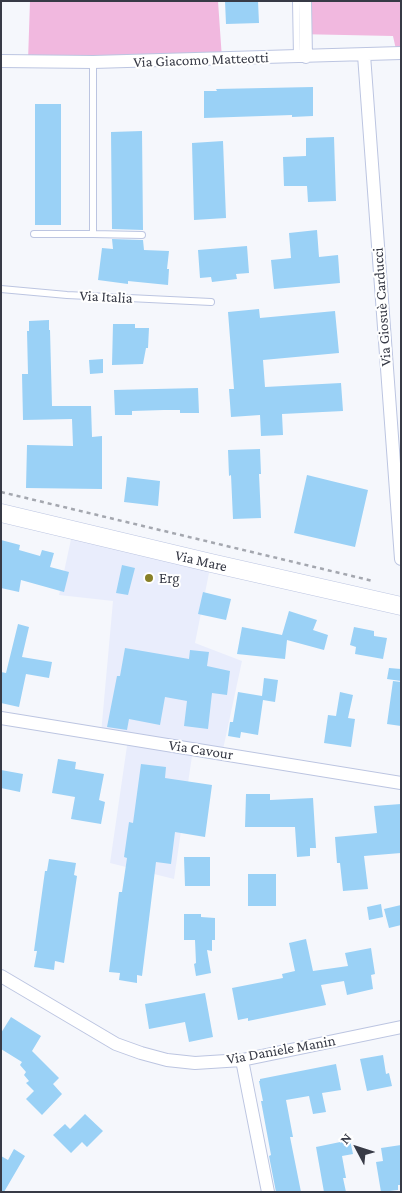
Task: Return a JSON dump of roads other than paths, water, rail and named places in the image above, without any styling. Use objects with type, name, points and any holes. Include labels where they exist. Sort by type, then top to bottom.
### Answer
[{"type":"main road","name":"Via Mare","points":[[1,513],[401,606]]},
{"type":"street","points":[[302,57],[305,1]]},
{"type":"street","name":"Via Giacomo Matteotti","points":[[1,61],[94,62],[401,53]]},
{"type":"street","name":"Via Giosuè Carducci","points":[[364,55],[401,559]]},
{"type":"street","name":"Via Cavour","points":[[1,718],[401,783]]},
{"type":"street","name":"Via Daniele Manin","points":[[1,976],[116,1044],[167,1060],[195,1063],[242,1060],[401,1027]]},
{"type":"street","points":[[242,1060],[268,1192]]},
{"type":"lane","points":[[296,1],[302,57]]},
{"type":"lane","points":[[93,234],[94,62]]},
{"type":"lane","points":[[34,234],[142,235]]},
{"type":"lane","name":"Via Italia","points":[[1,289],[67,295],[211,302]]},
{"type":"place","name":"Erg","points":[[149,578]]}]
